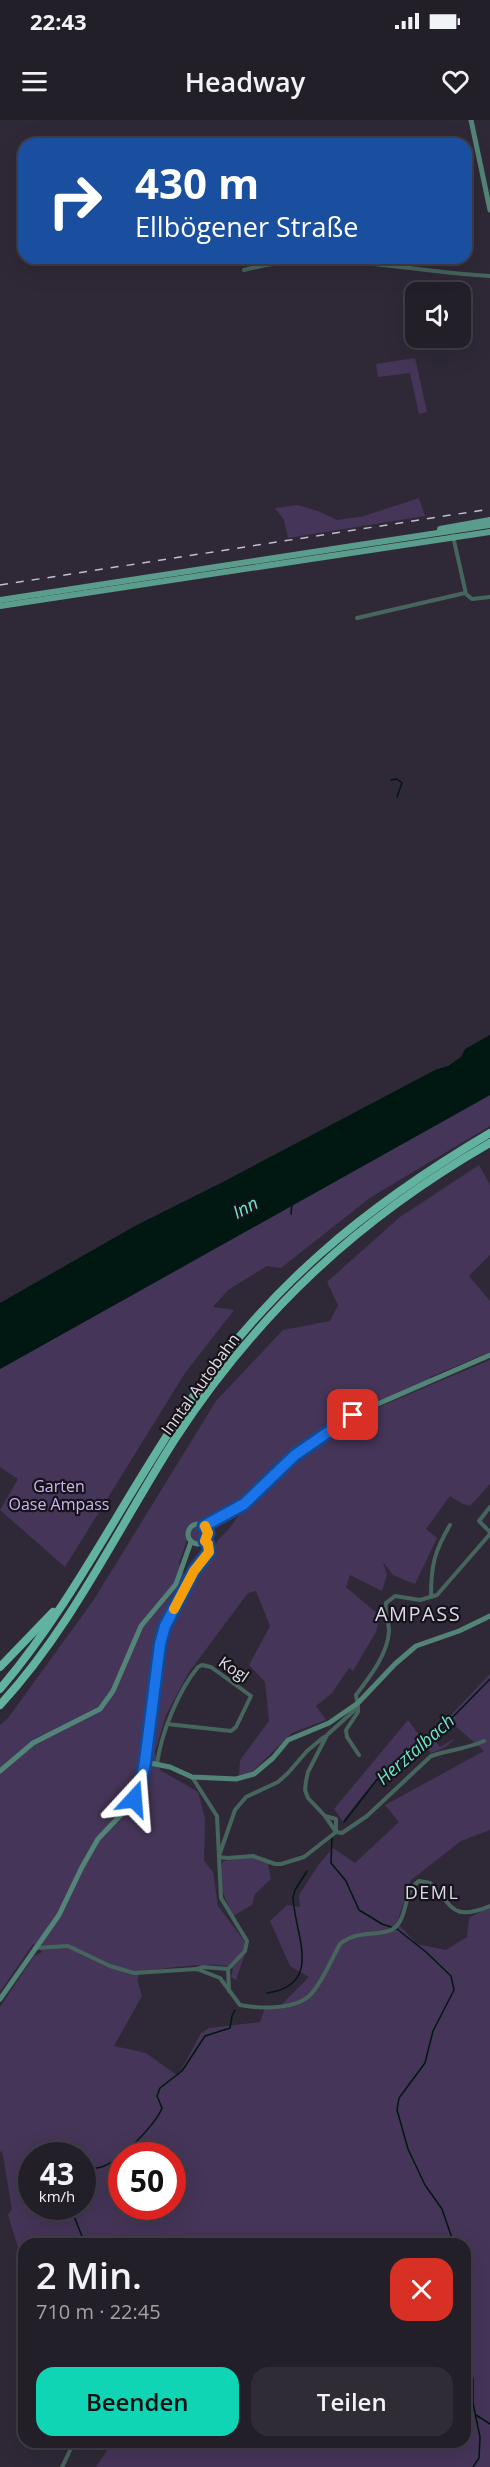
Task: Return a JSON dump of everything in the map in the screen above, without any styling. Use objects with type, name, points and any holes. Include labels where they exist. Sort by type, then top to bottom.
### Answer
[{"type":"highway","name":"Inntal Autobahn","points":[[0,1689],[43,1635],[185,1408],[227,1351],[266,1306],[328,1246],[379,1205],[490,1133]]},
{"type":"highway","name":"Inntal Autobahn","points":[[0,1705],[50,1642],[199,1405],[272,1313],[347,1240],[429,1180],[490,1143]]},
{"type":"highway","points":[[0,1666],[60,1601],[68,1596]]},
{"type":"main road","points":[[471,120],[490,210]]},
{"type":"main road","points":[[419,536],[431,531],[490,520]]},
{"type":"main road","points":[[0,606],[338,556],[490,525]]},
{"type":"main road","points":[[0,600],[419,536],[490,532]]},
{"type":"main road","points":[[204,1526],[244,1504],[295,1455],[341,1422],[382,1401],[490,1356]]},
{"type":"main road","points":[[0,1771],[33,1743],[100,1709],[113,1691],[138,1632],[176,1584],[191,1542],[188,1533],[191,1527],[197,1524],[204,1526],[208,1533],[205,1541],[199,1544],[191,1542]]},
{"type":"main road","points":[[0,1999],[59,1915],[98,1839],[134,1799],[140,1787],[160,1644],[165,1626],[194,1571],[209,1552],[205,1541]]},
{"type":"main road","points":[[145,1762],[170,1767],[192,1777],[236,1779],[254,1774],[273,1758],[288,1740],[329,1723],[358,1705],[395,1664],[416,1646],[459,1631],[490,1616]]},
{"type":"street","points":[[244,270],[271,264]]},
{"type":"street","points":[[372,264],[490,276]]},
{"type":"street","points":[[452,534],[465,592],[472,599],[490,597]]},
{"type":"street","points":[[357,618],[465,592]]},
{"type":"street","points":[[359,1755],[346,1733],[347,1726],[359,1711],[357,1694],[369,1679],[386,1645],[389,1631],[385,1610],[387,1601],[395,1596],[417,1600],[439,1593],[490,1533],[479,1521],[490,1507]]},
{"type":"street","points":[[431,1597],[433,1560],[436,1549],[450,1525]]},
{"type":"street","name":"Kogl","points":[[157,1764],[158,1750],[168,1724],[189,1681],[200,1666],[211,1667],[251,1696],[236,1727],[231,1731],[168,1724]]},
{"type":"street","points":[[219,1857],[235,1810],[246,1797],[278,1782],[307,1751],[358,1705]]},
{"type":"street","points":[[327,1735],[308,1772],[305,1790],[310,1802],[325,1816],[336,1832],[342,1833],[367,1816],[431,1756],[484,1741]]},
{"type":"street","points":[[192,1777],[217,1816],[221,1898],[248,1941],[245,1951],[228,1969],[229,1992]]},
{"type":"street","points":[[325,1816],[336,1819],[336,1832]]},
{"type":"street","points":[[219,1857],[253,1856],[281,1864],[304,1857],[336,1832]]},
{"type":"street","points":[[197,1969],[220,1978],[238,2002],[248,2006],[283,2005],[300,2001],[311,1994],[344,1940],[371,1932],[392,1930],[397,1925],[412,1887],[422,1880],[432,1885],[446,1904],[456,1910],[472,1912],[490,1906]]},
{"type":"street","points":[[35,1948],[68,1946],[110,1966],[134,1973],[203,1967],[228,1969]]},
{"type":"street","points":[[62,2467],[71,2448]]},
{"type":"green space","points":[[415,358],[427,412],[419,414],[410,373],[378,377],[376,364]]},
{"type":"green space","points":[[419,498],[425,516],[288,538],[284,520],[275,508],[297,505],[337,520],[364,516]]},
{"type":"green space","name":"Garten Oase Ampass","points":[[490,1095],[490,1126],[371,1197],[281,1268],[267,1266],[228,1290],[213,1307],[234,1310],[185,1373],[65,1567],[0,1510],[18,1479],[0,1467],[0,1369]]},
{"type":"green space","points":[[479,1165],[490,1185],[490,1255],[469,1276],[490,1301],[490,1352],[430,1377],[431,1380],[360,1413],[326,1432],[283,1464],[229,1510],[205,1526],[208,1535],[204,1542],[194,1543],[188,1537],[179,1563],[186,1578],[211,1555],[218,1540],[243,1510],[295,1459],[341,1426],[374,1409],[490,1360],[490,1484],[470,1506],[450,1496],[426,1529],[437,1538],[415,1584],[393,1575],[383,1562],[387,1575],[382,1591],[350,1575],[346,1587],[380,1616],[376,1632],[353,1671],[349,1668],[332,1693],[316,1706],[326,1720],[292,1733],[251,1773],[239,1775],[240,1760],[269,1721],[265,1682],[249,1665],[270,1626],[256,1591],[248,1593],[189,1672],[166,1715],[155,1752],[160,1770],[198,1792],[205,1818],[204,1861],[213,1872],[218,1906],[247,1948],[236,1980],[231,1977],[233,1969],[216,1965],[141,1971],[137,1979],[142,1996],[114,2046],[146,2053],[178,2076],[201,2033],[209,2028],[260,2022],[265,2008],[280,2006],[309,1977],[290,1966],[270,1921],[287,1905],[300,1907],[299,1895],[319,1864],[333,1848],[355,1863],[399,1822],[385,1805],[484,1751],[452,1723],[449,1729],[434,1740],[440,1747],[455,1738],[441,1749],[431,1753],[427,1748],[415,1750],[403,1756],[380,1776],[343,1821],[334,1809],[408,1720],[422,1739],[450,1716],[490,1674],[490,1830],[461,1841],[411,1880],[397,1923],[417,1944],[446,1950],[467,1937],[469,1918],[490,1906],[490,2467],[96,2467],[109,2448],[471,2448],[471,2238],[78,2238],[78,2236],[74,2238],[18,2238],[18,2247],[8,2215],[12,2209],[2,2150],[0,2153],[0,2007],[34,1956],[42,1952],[33,1944],[0,1992],[0,1725],[8,1718],[93,1601],[216,1401],[283,1330],[330,1321],[338,1305],[327,1282],[400,1217]]},
{"type":"green space","points":[[252,1857],[268,1863],[271,1879],[255,1894],[252,1905],[233,1916],[221,1883],[223,1861]]},
{"type":"water","name":"Inn","points":[[490,1035],[490,1095],[0,1369],[0,1303],[135,1226],[435,1070],[448,1066],[461,1057],[465,1049]]},
{"type":"waterway","points":[[391,780],[397,779],[402,783],[397,797]]},
{"type":"waterway","points":[[291,1214],[292,1203]]},
{"type":"waterway","name":"Herztalbach","points":[[344,1822],[382,1773],[444,1726],[490,1679]]},
{"type":"waterway","name":"Herztalbach","points":[[332,1838],[331,1863],[346,1881],[359,1910],[382,1924],[397,1929],[451,1976],[454,1990],[433,2031],[425,2063],[399,2098],[397,2110],[408,2149],[425,2185],[442,2209],[452,2238]]},
{"type":"waterway","name":"Herztalbach","points":[[267,1993],[285,1988],[296,1980],[301,1969],[301,1941],[293,1897],[307,1871]]},
{"type":"waterway","name":"Herztalbach","points":[[96,2168],[104,2166],[124,2153],[152,2124],[162,2108],[157,2096],[160,2088],[182,2071],[205,2036],[230,2028],[235,2010]]},
{"type":"waterway","name":"Herztalbach","points":[[76,2220],[83,2238]]},
{"type":"waterway","name":"Herztalbach","points":[[471,2370],[473,2403],[480,2437],[479,2458],[473,2467]]},
{"type":"waterway","name":"Herztalbach","points":[[476,2415],[490,2424]]},
{"type":"railway","points":[[0,585],[490,509]]},
{"type":"slow traffic","points":[[174,1609],[194,1571],[209,1552],[205,1541],[208,1537],[205,1526]]},
{"type":"district","name":"AMPASS","points":[[418,1613]]},
{"type":"district","name":"DEML","points":[[432,1892]]},
{"type":"route","points":[[134,1799],[140,1787],[145,1762],[160,1644],[165,1626],[194,1571],[209,1552],[205,1541],[208,1533],[204,1526],[250,1500],[295,1455],[353,1415]]}]
